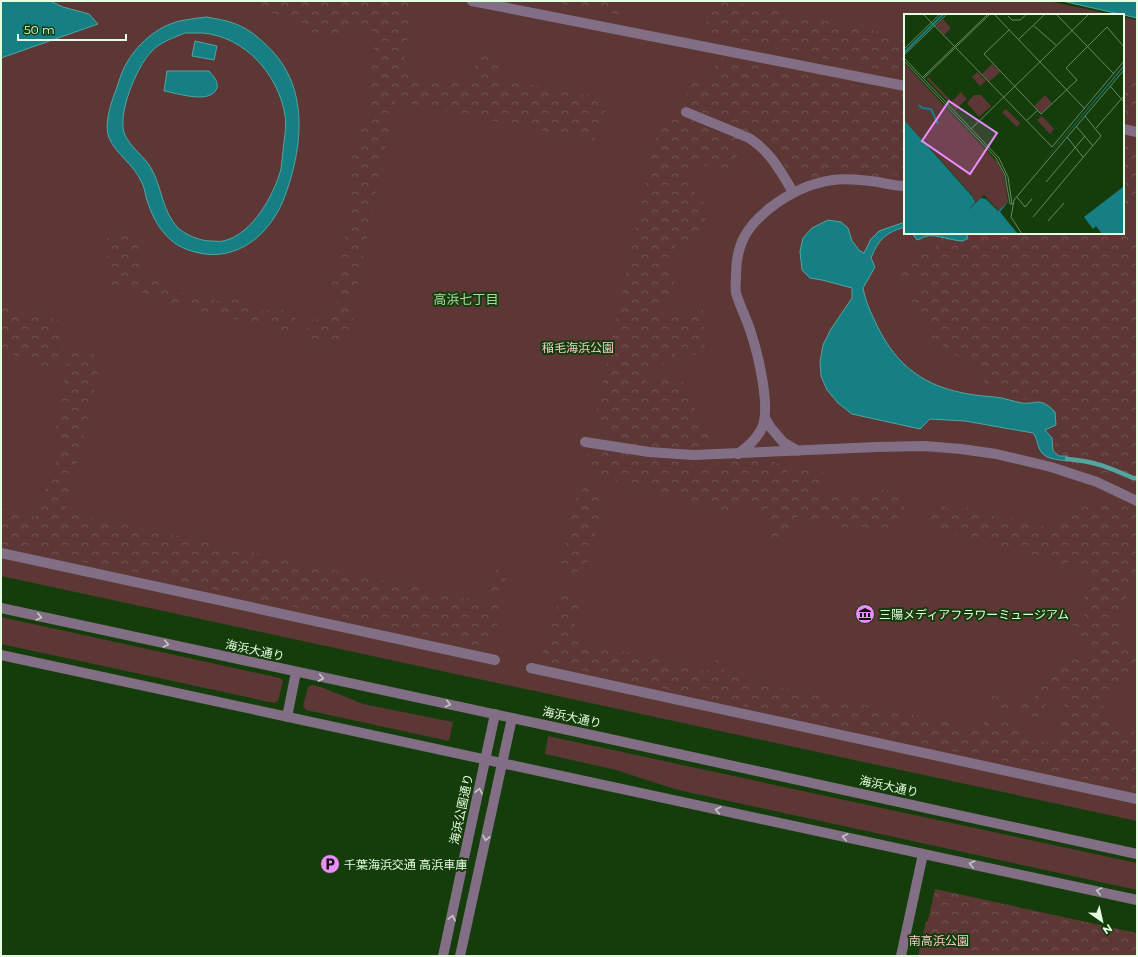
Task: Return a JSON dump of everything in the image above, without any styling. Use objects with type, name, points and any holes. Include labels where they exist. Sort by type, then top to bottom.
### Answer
[{"type":"street","points":[[472,1],[904,86]]},
{"type":"street","points":[[686,112],[749,138],[757,143],[775,162],[793,192]]},
{"type":"street","points":[[1124,129],[1137,132]]},
{"type":"street","points":[[738,454],[752,444],[761,430],[765,418],[757,354],[751,332],[736,291],[736,264],[740,245],[749,228],[764,213],[793,192],[832,180],[852,179],[904,186]]},
{"type":"street","points":[[765,418],[783,442],[798,451]]},
{"type":"street","points":[[585,442],[656,453],[693,455],[877,447],[924,446],[961,449],[996,454],[1051,467],[1097,482],[1137,501]]},
{"type":"street","points":[[1,553],[495,660]]},
{"type":"street","name":"海浜大通り","points":[[1,608],[1137,854]]},
{"type":"street","points":[[1,655],[1137,900]]},
{"type":"street","points":[[531,668],[1137,799]]},
{"type":"street","points":[[287,717],[296,672]]},
{"type":"street","name":"海浜公園通り","points":[[443,956],[495,714]]},
{"type":"street","points":[[460,956],[512,718]]},
{"type":"street","points":[[900,956],[923,854]]},
{"type":"green space","name":"稲毛海浜公園","points":[[1,1],[1048,1],[1110,14],[904,14],[904,234],[1124,234],[1124,17],[1137,20],[1137,821],[1,576]]},
{"type":"green space","points":[[252,1],[410,1],[412,9],[403,68],[417,77],[471,83],[478,53],[499,61],[499,79],[589,95],[605,110],[598,136],[587,144],[579,138],[395,101],[355,296],[350,300],[355,315],[340,345],[303,337],[311,320],[335,317],[338,299],[328,294],[337,270],[350,216],[348,208],[353,152],[371,104],[368,90],[376,32],[351,25],[334,40],[306,30],[300,18],[286,21]]},
{"type":"green space","points":[[550,1],[621,1],[619,15]]},
{"type":"green space","points":[[711,1],[726,1],[904,37],[904,75],[704,34]]},
{"type":"green space","points":[[717,58],[904,95],[904,178],[895,174],[886,179],[832,173],[805,183],[799,171],[789,174],[766,134],[759,139],[743,131],[735,143],[739,152],[730,170],[697,164],[684,180],[704,203],[707,231],[689,247],[675,246],[673,263],[661,269],[676,275],[670,300],[662,298],[654,308],[666,319],[676,309],[689,315],[703,309],[705,351],[691,356],[681,346],[673,360],[650,369],[646,383],[659,387],[667,375],[680,377],[695,410],[694,420],[710,429],[706,449],[680,461],[704,467],[735,459],[769,461],[786,466],[790,484],[806,463],[823,470],[820,493],[842,491],[859,498],[879,489],[884,489],[894,494],[906,504],[892,528],[838,527],[797,517],[780,538],[771,539],[767,521],[772,507],[759,511],[742,495],[729,512],[596,475],[586,462],[589,447],[609,451],[607,426],[599,419],[597,409],[661,114],[692,123],[686,101],[691,80],[712,81]]},
{"type":"green space","points":[[1124,78],[1137,81],[1137,119],[1124,116]]},
{"type":"green space","points":[[1124,140],[1137,143],[1137,197],[1124,212]]},
{"type":"green space","points":[[1124,223],[1132,233],[1137,246],[1137,486],[1071,464],[1052,441],[1060,426],[1059,404],[1046,397],[1020,400],[984,382],[984,374],[930,337],[931,324],[916,317],[911,296],[926,278],[914,279],[902,276],[898,263],[936,247],[938,234],[1124,234]]},
{"type":"green space","points":[[116,232],[133,237],[140,251],[138,267],[142,277],[156,278],[188,296],[196,293],[216,301],[234,299],[262,311],[278,308],[295,317],[301,330],[292,336],[273,331],[268,321],[254,323],[164,304],[158,296],[110,287],[105,239]]},
{"type":"green space","points":[[1,300],[8,301],[16,310],[59,320],[64,340],[58,367],[42,366],[1,350]]},
{"type":"green space","points":[[71,345],[95,355],[98,374],[65,512],[488,603],[497,564],[508,570],[495,634],[486,648],[1,544],[1,508],[35,517],[59,454],[55,428]]},
{"type":"green space","points":[[584,488],[598,489],[600,512],[590,559],[572,577],[560,569],[575,500]]},
{"type":"green space","points":[[940,501],[950,512],[974,507],[1004,521],[1014,517],[1050,529],[1069,521],[1075,508],[1119,503],[1137,513],[1137,572],[1121,610],[1116,640],[1127,637],[1137,654],[1137,664],[1134,671],[1102,698],[1104,716],[1137,734],[1137,790],[719,701],[540,661],[563,588],[574,591],[580,604],[571,639],[707,671],[718,657],[727,676],[985,730],[983,716],[1022,727],[1027,738],[1058,745],[1067,690],[1050,690],[1041,719],[985,705],[992,696],[1033,703],[1040,676],[1059,665],[1097,653],[1089,640],[1076,641],[1073,623],[1088,622],[1081,609],[1091,573],[1073,561],[1061,565],[928,526],[932,505]]},
{"type":"green space","points":[[1,617],[280,678],[283,681],[278,701],[274,703],[1,644]]},
{"type":"green space","points":[[312,685],[321,687],[363,704],[453,722],[449,741],[306,710],[303,706],[308,687]]},
{"type":"green space","points":[[548,736],[1137,863],[1137,890],[678,790],[616,770],[545,754]]},
{"type":"green space","points":[[935,889],[1137,933],[1137,956],[986,956],[923,943]]},
{"type":"green space","name":"南高浜公園","points":[[926,921],[1092,956],[918,956]]},
{"type":"water","points":[[1,1],[50,1],[63,7],[89,14],[98,24],[1,58]]},
{"type":"water","points":[[1062,1],[1137,1],[1137,18]]},
{"type":"water","points":[[207,17],[224,20],[242,27],[264,43],[279,59],[289,76],[295,94],[299,114],[299,133],[292,174],[280,207],[272,220],[263,232],[252,242],[239,249],[211,255],[182,248],[166,236],[150,209],[138,175],[112,144],[107,127],[109,110],[120,77],[130,58],[141,44],[163,27],[180,21]],"holes":[[[185,33],[203,33],[218,36],[233,42],[246,50],[267,72],[275,85],[286,119],[281,169],[267,202],[243,231],[234,237],[222,241],[207,241],[198,239],[178,228],[165,207],[155,175],[145,160],[128,140],[123,127],[123,116],[129,92],[145,59],[151,52],[163,43]]]},
{"type":"water","points":[[195,41],[217,46],[214,60],[192,56]]},
{"type":"water","points":[[167,71],[209,71],[216,80],[216,90],[212,94],[199,97],[164,91]]},
{"type":"water","points":[[828,220],[841,222],[848,228],[852,241],[860,251],[864,253],[871,239],[879,231],[904,222],[904,227],[888,234],[877,246],[871,258],[875,267],[863,288],[870,311],[889,347],[908,368],[933,383],[947,389],[968,394],[1002,398],[1015,402],[1040,402],[1049,407],[1055,412],[1056,425],[1045,430],[1052,438],[1053,451],[1059,456],[1067,456],[1067,461],[1044,455],[1039,448],[1033,433],[965,421],[930,419],[920,429],[852,414],[838,403],[827,390],[821,376],[820,362],[823,345],[831,329],[852,298],[852,288],[810,278],[802,270],[800,251],[803,238],[812,228]]},
{"type":"water","points":[[913,234],[966,234],[968,238],[963,241],[926,236],[917,240]]},
{"type":"waterway","points":[[1067,459],[1093,463],[1133,478],[1137,478]]},
{"type":"place","name":"三陽メディアフラワーミュージアム","points":[[865,614]]},
{"type":"place","name":"千葉海浜交通 高浜車庫","points":[[330,864]]},
{"type":"district","name":"高浜七丁目","points":[[466,299]]}]
